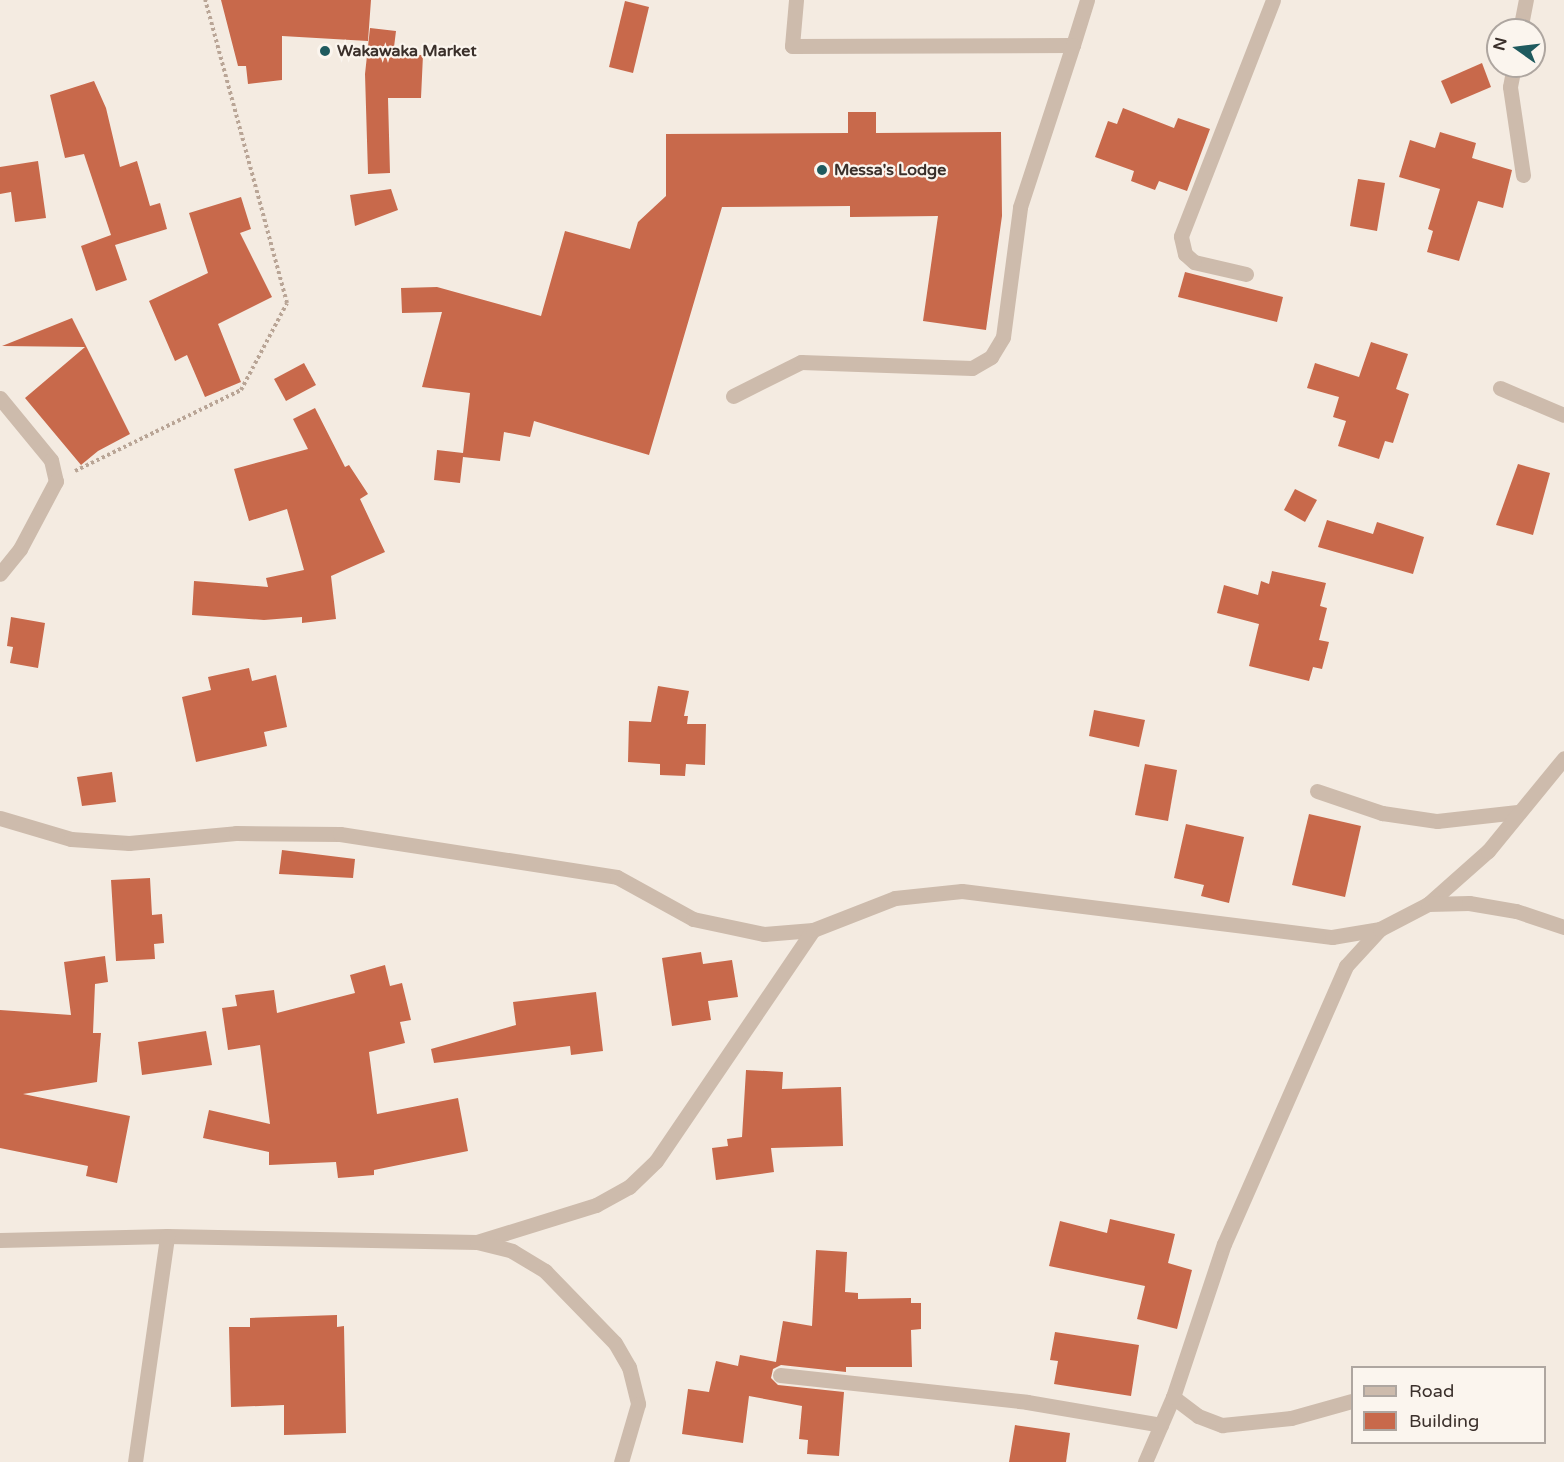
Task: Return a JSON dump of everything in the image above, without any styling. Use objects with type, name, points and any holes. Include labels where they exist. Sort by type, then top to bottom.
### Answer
[{"type":"street","points":[[796,0],[792,46],[1073,45]]},
{"type":"street","points":[[733,396],[801,362],[972,368],[991,357],[1003,337],[1020,207],[1087,0]]},
{"type":"street","points":[[1246,274],[1194,262],[1185,254],[1181,236],[1273,0]]},
{"type":"street","points":[[1522,18],[1526,0]]},
{"type":"street","points":[[1512,78],[1510,87],[1523,175]]},
{"type":"street","points":[[1500,388],[1564,415]]},
{"type":"street","points":[[0,398],[51,460],[56,481],[20,549],[0,574]]},
{"type":"street","points":[[0,818],[71,839],[129,843],[236,833],[340,834],[617,877],[693,919],[764,934],[813,930],[895,898],[962,891],[1332,937],[1380,929],[1428,904],[1464,876],[1564,758]]},
{"type":"street","points":[[1317,791],[1382,813],[1437,821],[1517,812]]},
{"type":"street","points":[[1428,904],[1469,903],[1516,911],[1564,927]]},
{"type":"street","points":[[1144,1462],[1173,1397],[1224,1244],[1324,1009],[1346,966],[1380,929]]},
{"type":"street","points":[[477,1242],[596,1205],[629,1187],[656,1161],[813,930]]},
{"type":"street","points":[[135,1462],[167,1236]]},
{"type":"street","points":[[0,1240],[167,1236],[477,1242],[512,1251],[545,1271],[615,1343],[629,1367],[638,1404],[621,1462]]},
{"type":"street","points":[[780,1375],[1015,1400],[1161,1425]]},
{"type":"street","points":[[1173,1397],[1198,1416],[1222,1425],[1291,1419],[1351,1402]]},
{"type":"path","points":[[56,481],[242,390],[287,303],[205,0]]},
{"type":"building","points":[[221,0],[371,0],[368,41],[282,36],[282,80],[248,84],[246,66],[238,66]]},
{"type":"building","points":[[625,1],[649,7],[633,73],[609,67]]},
{"type":"building","points":[[370,28],[396,31],[393,55],[423,55],[421,98],[388,98],[390,173],[368,174],[365,74]]},
{"type":"building","points":[[1482,63],[1491,87],[1451,104],[1441,81]]},
{"type":"building","points":[[94,81],[106,108],[120,167],[137,161],[150,206],[160,203],[167,229],[115,245],[127,280],[96,291],[81,246],[111,235],[84,154],[65,158],[50,95]]},
{"type":"building","points":[[1123,108],[1174,128],[1178,118],[1210,129],[1187,191],[1159,181],[1155,190],[1131,181],[1134,171],[1095,157],[1108,121],[1117,124]]},
{"type":"building","points":[[848,112],[876,112],[876,133],[1001,132],[1002,216],[986,330],[923,321],[938,216],[850,217],[850,206],[722,207],[649,455],[534,421],[530,437],[504,432],[500,461],[463,457],[460,483],[434,480],[437,450],[463,453],[470,393],[422,387],[442,312],[402,313],[401,288],[437,287],[541,316],[565,231],[630,249],[638,222],[666,196],[666,134],[848,133]]},
{"type":"building","points":[[1440,132],[1476,143],[1472,158],[1512,170],[1503,208],[1478,201],[1459,261],[1427,252],[1433,231],[1428,229],[1440,189],[1399,177],[1410,140],[1435,148]]},
{"type":"building","points":[[38,161],[46,218],[15,222],[11,192],[0,194],[0,167]]},
{"type":"building","points":[[1358,179],[1385,183],[1377,231],[1350,226]]},
{"type":"building","points":[[391,189],[398,210],[355,226],[350,195]]},
{"type":"building","points":[[241,197],[251,229],[240,233],[272,297],[218,324],[241,382],[205,397],[187,355],[175,361],[149,301],[208,273],[189,213]]},
{"type":"building","points":[[1185,272],[1283,297],[1277,322],[1178,297]]},
{"type":"building","points":[[72,318],[130,434],[98,451],[81,465],[25,398],[85,347],[2,346]]},
{"type":"building","points":[[1371,342],[1408,354],[1396,389],[1409,394],[1393,443],[1385,441],[1379,459],[1338,446],[1346,421],[1333,417],[1339,397],[1307,388],[1315,363],[1359,377]]},
{"type":"building","points":[[304,363],[316,385],[286,401],[274,379]]},
{"type":"building","points":[[315,408],[345,467],[349,465],[368,494],[360,499],[385,552],[331,576],[336,619],[302,623],[302,617],[264,620],[192,615],[194,581],[268,587],[266,578],[304,570],[287,509],[249,521],[234,469],[308,449],[293,419]]},
{"type":"building","points":[[1518,464],[1550,473],[1533,535],[1496,525]]},
{"type":"building","points":[[1295,489],[1317,500],[1305,522],[1284,510]]},
{"type":"building","points":[[1327,520],[1373,534],[1377,522],[1424,537],[1413,574],[1318,547]]},
{"type":"building","points":[[1272,571],[1326,583],[1320,606],[1327,608],[1319,640],[1329,642],[1322,669],[1313,667],[1309,681],[1249,666],[1259,624],[1217,613],[1224,585],[1258,595],[1261,581],[1269,584]]},
{"type":"building","points":[[11,617],[45,623],[38,668],[10,663],[13,647],[7,646]]},
{"type":"building","points":[[249,668],[252,681],[276,675],[287,727],[264,732],[267,746],[196,762],[182,697],[211,690],[208,677]]},
{"type":"building","points":[[658,686],[689,691],[684,716],[688,716],[687,724],[706,724],[705,765],[686,764],[685,776],[660,775],[660,764],[628,762],[629,721],[651,722]]},
{"type":"building","points":[[1094,710],[1145,720],[1139,747],[1089,736]]},
{"type":"building","points":[[1145,764],[1177,770],[1168,821],[1135,815]]},
{"type":"building","points":[[112,772],[116,802],[82,806],[77,777]]},
{"type":"building","points":[[1309,814],[1361,826],[1345,897],[1292,885]]},
{"type":"building","points":[[1186,824],[1244,837],[1229,903],[1201,896],[1204,885],[1174,878]]},
{"type":"building","points":[[282,850],[355,859],[353,878],[279,874]]},
{"type":"building","points":[[150,878],[152,915],[162,914],[164,943],[154,944],[155,959],[116,961],[111,880]]},
{"type":"building","points":[[701,952],[703,964],[732,960],[738,997],[708,1001],[711,1020],[672,1026],[662,958]]},
{"type":"building","points":[[105,956],[108,982],[95,984],[93,1033],[101,1033],[97,1082],[23,1094],[130,1116],[117,1183],[86,1176],[88,1166],[0,1148],[0,1010],[71,1015],[64,962]]},
{"type":"building","points":[[385,965],[390,986],[402,983],[411,1020],[400,1022],[405,1043],[369,1052],[377,1114],[458,1098],[468,1151],[374,1170],[374,1175],[338,1178],[336,1162],[269,1165],[269,1152],[203,1138],[209,1110],[270,1124],[260,1045],[228,1050],[222,1008],[237,1006],[235,995],[274,990],[277,1013],[355,993],[350,975]]},
{"type":"building","points":[[596,992],[603,1051],[571,1055],[570,1046],[434,1063],[431,1049],[516,1025],[513,1002]]},
{"type":"building","points":[[206,1031],[212,1065],[142,1075],[138,1042]]},
{"type":"building","points":[[746,1070],[783,1072],[782,1089],[841,1087],[843,1146],[771,1148],[774,1172],[716,1180],[712,1148],[728,1146],[727,1139],[742,1137]]},
{"type":"building","points":[[1110,1219],[1175,1234],[1168,1263],[1192,1270],[1177,1329],[1137,1319],[1145,1286],[1049,1266],[1060,1221],[1107,1233]]},
{"type":"building","points":[[816,1250],[847,1252],[845,1292],[858,1293],[858,1299],[911,1298],[911,1303],[921,1303],[921,1329],[911,1330],[912,1367],[846,1367],[846,1372],[781,1365],[773,1369],[771,1378],[778,1385],[844,1392],[839,1456],[807,1454],[808,1440],[799,1439],[802,1406],[749,1396],[743,1443],[682,1434],[688,1389],[709,1392],[716,1361],[738,1366],[740,1355],[776,1362],[783,1321],[812,1326]]},
{"type":"building","points":[[337,1315],[337,1327],[344,1326],[346,1433],[284,1435],[284,1405],[231,1407],[229,1327],[250,1327],[250,1318]]},
{"type":"building","points":[[1055,1332],[1139,1345],[1131,1396],[1054,1384],[1058,1361],[1050,1360]]},
{"type":"building","points":[[1015,1425],[1070,1433],[1066,1462],[1009,1462]]},
{"type":"place","name":"Wakawaka Market","points":[[325,51]]},
{"type":"place","name":"Messa's Lodge","points":[[822,170]]}]
